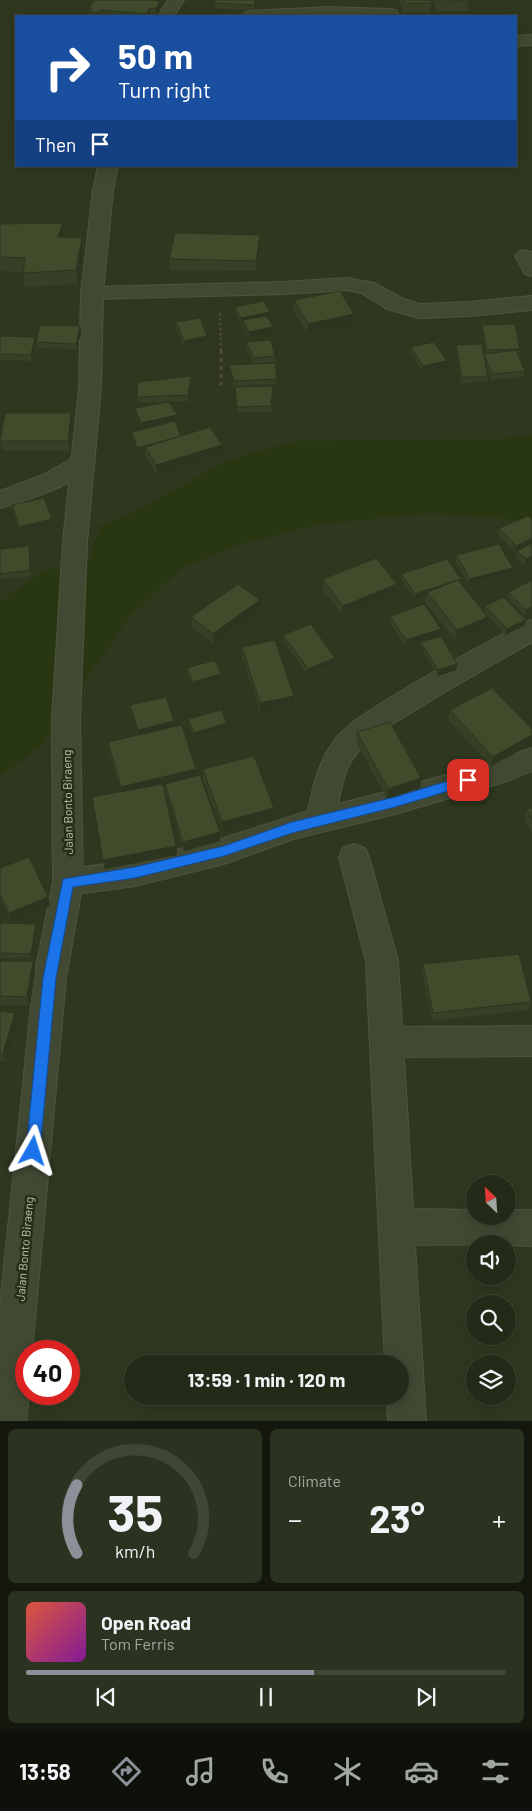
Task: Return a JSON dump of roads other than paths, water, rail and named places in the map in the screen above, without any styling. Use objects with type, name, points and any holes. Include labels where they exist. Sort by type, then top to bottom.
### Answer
[{"type":"street","points":[[167,15],[176,0]]},
{"type":"street","points":[[270,15],[390,10]]},
{"type":"street","points":[[517,41],[532,40]]},
{"type":"street","name":"Jalan Bonto Biraeng","points":[[7,1421],[50,978],[68,882],[66,719],[75,542],[90,388],[92,293],[103,190],[108,167]]},
{"type":"street","points":[[92,293],[352,284],[367,288],[386,300],[403,307],[428,311],[532,303]]},
{"type":"street","points":[[0,500],[51,481],[83,463]]},
{"type":"street","points":[[321,820],[326,792],[334,767],[347,745],[377,720],[418,694],[532,630]]},
{"type":"street","points":[[68,882],[135,873],[224,851],[292,828],[404,799],[504,770],[532,758]]},
{"type":"street","points":[[354,857],[382,961],[407,1421]]},
{"type":"street","points":[[386,1042],[532,1041]]},
{"type":"street","points":[[396,1227],[532,1228]]}]
